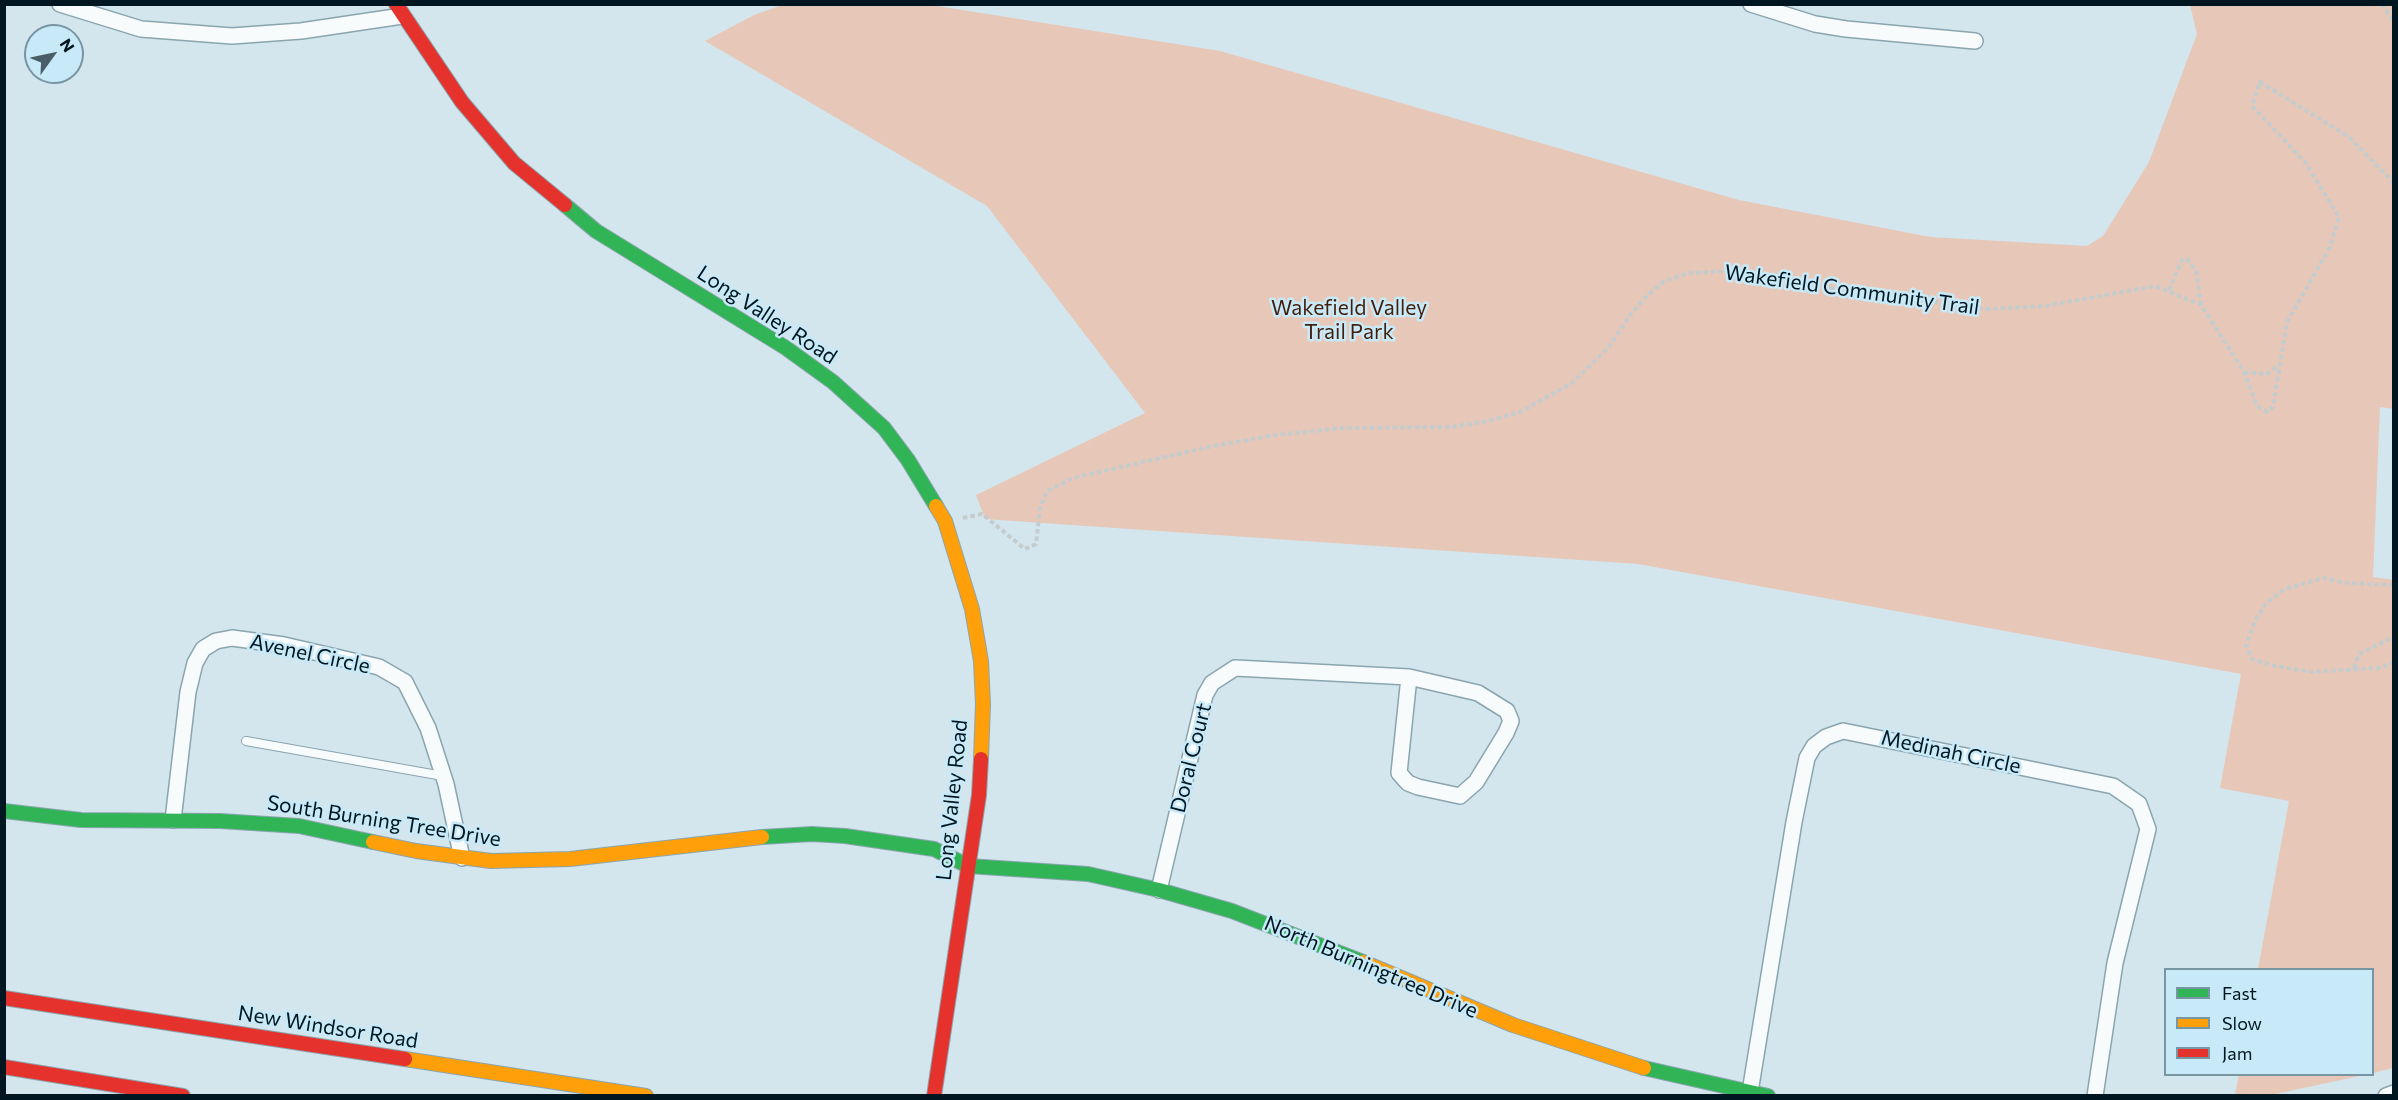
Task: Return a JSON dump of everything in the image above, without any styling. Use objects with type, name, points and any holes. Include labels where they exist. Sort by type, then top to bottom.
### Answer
[{"type":"street","points":[[60,4],[141,29],[232,36],[301,31],[399,10]]},
{"type":"street","points":[[1751,4],[1815,24],[1975,41]]},
{"type":"street","name":"Long Valley Road","points":[[399,10],[462,102],[514,163],[596,231],[786,348],[833,382],[884,428],[908,460],[945,521],[972,609],[981,661],[982,714],[979,795],[934,1095]]},
{"type":"street","name":"Avenel Circle","points":[[173,820],[188,693],[195,663],[202,649],[216,641],[232,638],[295,648],[379,667],[405,682],[415,697],[428,728],[443,776],[462,858]]},
{"type":"street","name":"Doral Court","points":[[1159,890],[1205,695],[1212,683],[1234,668],[1409,677],[1478,693],[1508,711],[1511,721],[1476,782],[1460,796],[1418,787],[1402,779],[1399,774],[1409,677]]},
{"type":"street","name":"Medinah Circle","points":[[1750,1092],[1794,822],[1807,758],[1814,746],[1826,737],[1843,731],[2114,786],[2139,804],[2148,830],[2115,963],[2095,1095]]},
{"type":"street","name":"South Burning Tree Drive","points":[[4,811],[81,820],[173,820],[298,826],[462,858],[533,861],[570,860],[730,839],[812,834],[845,836],[934,849],[968,866]]},
{"type":"street","name":"North Burningtree Drive","points":[[968,866],[1088,874],[1159,890],[1278,927],[1471,1009],[1566,1043],[1642,1068],[1768,1095]]},
{"type":"street","name":"New Windsor Road","points":[[4,998],[393,1059],[646,1095]]},
{"type":"street","points":[[4,1067],[183,1095]]},
{"type":"street","points":[[2386,1095],[2394,1093]]},
{"type":"lane","points":[[246,741],[443,776]]},
{"type":"path","points":[[2382,4],[2394,22]]},
{"type":"path","points":[[2169,290],[2182,260],[2187,259],[2196,271],[2200,305],[2244,372],[2257,406],[2267,412],[2273,407],[2287,322],[2330,247],[2339,218],[2305,162],[2252,106],[2260,82],[2349,136],[2394,183]]},
{"type":"path","name":"Wakefield Community Trail","points":[[945,521],[982,514],[1018,547],[1025,549],[1036,544],[1040,508],[1047,491],[1073,478],[1213,446],[1276,435],[1342,428],[1452,427],[1488,421],[1520,412],[1572,383],[1609,347],[1630,315],[1646,297],[1663,282],[1688,273],[1732,271],[1787,282],[1987,309],[2045,306],[2155,286],[2200,305]]},
{"type":"path","points":[[2244,372],[2267,374],[2281,363]]},
{"type":"path","points":[[2394,585],[2346,583],[2324,578],[2285,589],[2266,603],[2255,621],[2246,645],[2252,659],[2270,665],[2311,672],[2379,668],[2394,662]]},
{"type":"path","points":[[2354,668],[2359,654],[2394,637]]},
{"type":"green space","name":"Wakefield Valley Trail Park","points":[[785,4],[931,5],[1220,51],[1739,200],[1930,237],[2087,246],[2103,236],[2149,162],[2197,34],[2190,5],[2393,5],[2394,409],[2380,407],[2373,577],[2394,580],[2393,1068],[2374,1073],[2374,968],[2258,968],[2289,801],[2220,788],[2241,674],[1638,564],[985,519],[976,495],[1145,413],[987,206],[705,41],[754,15]]},
{"type":"green space","points":[[2239,1076],[2359,1076],[2271,1095],[2235,1095]]},
{"type":"traffic: fast","points":[[565,205],[596,231],[786,348],[833,382],[884,428],[908,460],[936,506]]},
{"type":"traffic: fast","points":[[4,811],[81,820],[220,821],[299,826],[373,842]]},
{"type":"traffic: fast","points":[[762,837],[812,834],[845,836],[934,849],[968,866],[1088,874],[1159,890],[1232,911],[1363,962]]},
{"type":"traffic: fast","points":[[1644,1068],[1768,1096]]},
{"type":"traffic: slow","points":[[936,506],[945,521],[972,609],[981,661],[983,704],[981,759]]},
{"type":"traffic: slow","points":[[373,842],[416,851],[491,861],[570,859],[762,837]]},
{"type":"traffic: slow","points":[[1363,962],[1513,1025],[1644,1068]]},
{"type":"traffic: slow","points":[[405,1059],[646,1096]]},
{"type":"traffic: jam","points":[[396,4],[462,102],[514,163],[565,205]]},
{"type":"traffic: jam","points":[[934,1096],[979,795],[981,759]]},
{"type":"traffic: jam","points":[[4,998],[405,1059]]},
{"type":"traffic: jam","points":[[4,1067],[183,1096]]}]
